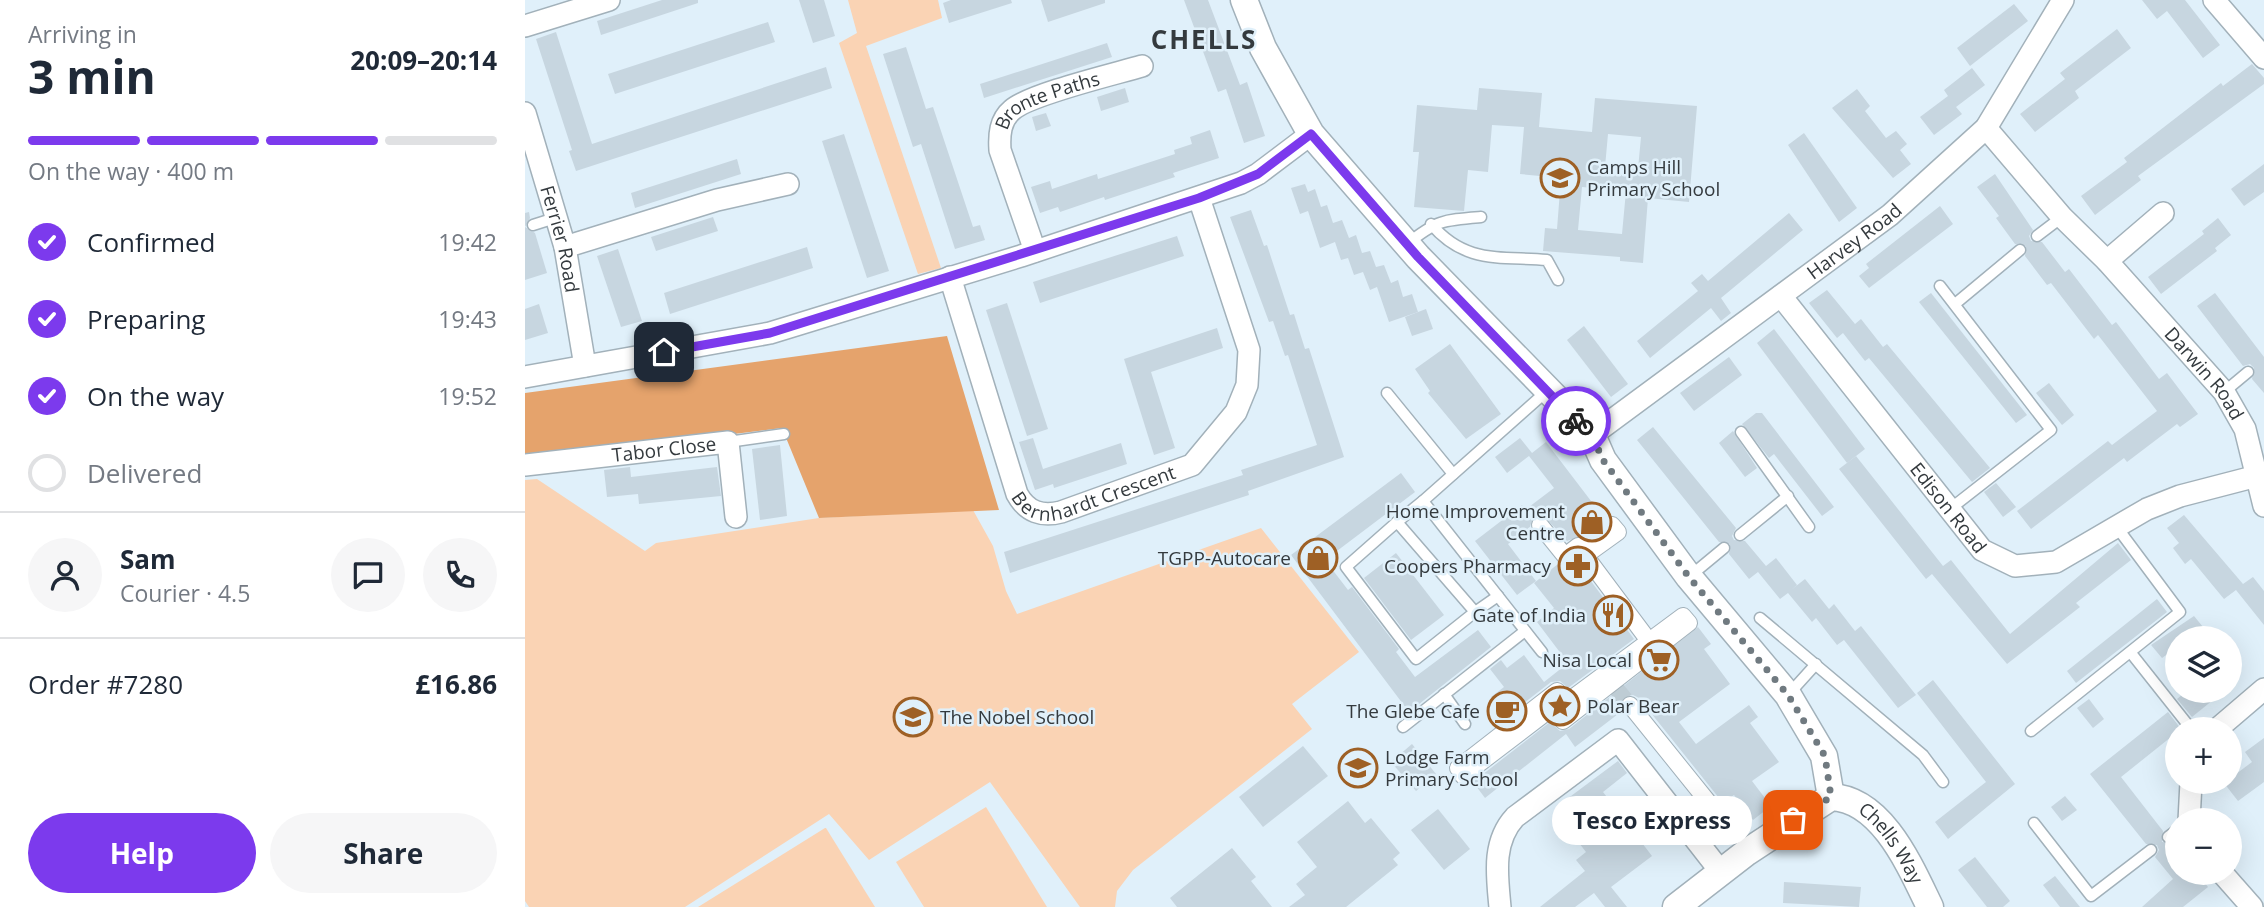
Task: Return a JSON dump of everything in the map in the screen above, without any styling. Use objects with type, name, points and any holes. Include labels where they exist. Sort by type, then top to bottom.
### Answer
[{"type":"street","points":[[525,26],[609,0]]},
{"type":"street","name":"Chells Way","points":[[1244,0],[1263,48],[1311,134],[1407,244],[1592,435],[1603,460],[1689,577],[1788,695],[1825,756],[1831,797],[1856,801],[1871,813],[1918,882],[1930,907]]},
{"type":"street","name":"Harvey Road","points":[[1592,435],[1890,215],[1986,128],[2063,0]]},
{"type":"street","points":[[2214,0],[2264,58]]},
{"type":"street","name":"Bronte Paths","points":[[1035,251],[1000,150],[1000,133],[1006,116],[1028,101],[1142,66]]},
{"type":"street","name":"Ferrier Road","points":[[525,113],[565,247],[585,366]]},
{"type":"street","name":"Darwin Road","points":[[1986,128],[2062,217],[2107,261],[2224,392],[2245,429],[2264,506]]},
{"type":"street","points":[[525,377],[770,333],[950,278],[1199,198],[1258,174],[1311,134]]},
{"type":"street","points":[[565,247],[717,200],[788,184]]},
{"type":"street","name":"Bernhardt Crescent","points":[[950,278],[1017,494],[1032,511],[1047,514],[1061,512],[1192,465],[1236,412],[1243,397],[1249,369],[1249,350],[1199,198]]},
{"type":"street","points":[[2107,261],[2163,213]]},
{"type":"street","name":"Edison Road","points":[[1781,296],[1982,550],[2015,566],[2056,562],[2116,526],[2180,496],[2257,476]]},
{"type":"street","name":"Tabor Close","points":[[525,465],[728,442],[736,517]]},
{"type":"street","points":[[1619,524],[1640,508]]},
{"type":"street","points":[[1540,525],[1565,556],[1578,546],[1652,645]]},
{"type":"street","points":[[1692,616],[1719,611]]},
{"type":"street","points":[[1560,705],[1613,685],[1652,645]]},
{"type":"street","points":[[1461,772],[1652,645]]},
{"type":"street","points":[[2231,717],[2264,689]]},
{"type":"street","points":[[1630,705],[1725,823]]},
{"type":"street","points":[[1500,907],[1497,852],[1504,828],[1618,740],[1721,872]]},
{"type":"street","points":[[1687,904],[1721,872],[1831,797]]},
{"type":"street","points":[[2233,885],[2252,907]]},
{"type":"lane","points":[[1407,244],[1431,224],[1481,217]]},
{"type":"lane","points":[[2038,236],[2062,217]]},
{"type":"lane","points":[[533,225],[555,218]]},
{"type":"lane","points":[[1431,224],[1444,240],[1468,254],[1547,260],[1558,280]]},
{"type":"lane","points":[[1955,304],[2020,250]]},
{"type":"lane","points":[[1940,286],[2051,430],[1950,509]]},
{"type":"lane","points":[[2224,392],[2248,372]]},
{"type":"lane","points":[[1498,596],[1416,659],[1346,567],[1547,391]]},
{"type":"lane","points":[[1387,393],[1453,474]]},
{"type":"lane","points":[[1741,432],[1809,527]]},
{"type":"lane","points":[[728,442],[784,435]]},
{"type":"lane","points":[[1740,535],[1788,496]]},
{"type":"lane","points":[[1423,501],[1542,652]]},
{"type":"lane","points":[[1397,522],[1475,612]]},
{"type":"lane","points":[[2031,731],[2180,612],[2116,526]]},
{"type":"lane","points":[[1689,577],[1724,548]]},
{"type":"lane","points":[[1760,618],[1923,755],[1943,782]]},
{"type":"lane","points":[[1403,727],[1525,631]]},
{"type":"lane","points":[[2131,653],[2182,717]]},
{"type":"lane","points":[[1788,695],[1816,664]]},
{"type":"lane","points":[[1444,694],[1465,724]]},
{"type":"lane","points":[[2034,823],[2091,896],[2151,850]]},
{"type":"shaded area","points":[[848,0],[938,0],[942,18],[866,46],[941,268],[918,274],[839,43],[857,33]]},
{"type":"shaded area","points":[[947,336],[999,510],[819,518],[782,428],[525,460],[525,393]]},
{"type":"shaded area","name":"The Nobel School","points":[[537,479],[645,551],[656,543],[819,518],[973,510],[993,546],[1006,591],[1017,614],[1261,528],[1359,652],[1292,704],[1312,729],[1133,870],[1117,891],[1115,907],[1080,907],[990,782],[869,860],[829,814],[685,907],[529,907],[525,901],[525,480]]},
{"type":"shaded area","points":[[986,807],[1047,907],[924,907],[896,862]]},
{"type":"shaded area","points":[[825,828],[875,907],[698,907]]},
{"type":"building","points":[[662,0],[698,0],[698,3],[601,35],[597,21]]},
{"type":"building","points":[[799,0],[824,0],[835,36],[813,43]]},
{"type":"building","points":[[951,0],[1011,0],[1012,3],[949,23],[943,3]]},
{"type":"building","points":[[1041,0],[1105,0],[1105,3],[1048,22]]},
{"type":"building","points":[[1184,0],[1208,0],[1240,85],[1247,82],[1265,136],[1244,143],[1226,89],[1218,92]]},
{"type":"building","points":[[2142,0],[2185,0],[2220,45],[2203,58],[2167,11],[2157,19]]},
{"type":"building","points":[[2014,4],[2028,21],[1970,66],[1957,48]]},
{"type":"building","points":[[768,22],[775,42],[615,94],[608,74]]},
{"type":"building","points":[[2117,29],[2131,48],[2075,91],[2079,98],[2035,132],[2020,114],[2065,79],[2060,73]]},
{"type":"building","points":[[556,32],[592,144],[826,67],[832,88],[576,171],[569,151],[572,150],[536,39]]},
{"type":"building","points":[[1107,43],[1112,57],[984,98],[980,84]]},
{"type":"building","points":[[906,47],[926,109],[933,107],[973,227],[980,225],[985,240],[955,249],[921,144],[913,147],[883,54]]},
{"type":"building","points":[[2252,64],[2264,78],[2264,84],[2138,176],[2141,180],[2095,215],[2081,196],[2127,162],[2124,158],[2221,83],[2223,86]]},
{"type":"building","points":[[1972,68],[1985,85],[1956,107],[1962,114],[1934,135],[1920,117],[1948,96],[1944,90]]},
{"type":"building","points":[[1125,88],[1129,102],[1101,111],[1097,97]]},
{"type":"building","points":[[1479,88],[1542,93],[1539,127],[1592,132],[1595,98],[1697,106],[1689,202],[1648,198],[1643,263],[1620,261],[1620,257],[1543,251],[1545,228],[1557,229],[1561,178],[1520,174],[1524,127],[1492,125],[1488,172],[1468,170],[1464,211],[1414,207],[1419,152],[1413,152],[1417,105],[1477,110]],"holes":[[[1608,134],[1641,137],[1638,169],[1605,167]],[[1582,187],[1626,191],[1622,234],[1578,230]]]},
{"type":"building","points":[[1857,89],[1870,106],[1865,111],[1886,138],[1896,131],[1907,144],[1900,150],[1911,164],[1893,178],[1832,108]]},
{"type":"building","points":[[1046,113],[1051,126],[1036,131],[1032,117]]},
{"type":"building","points":[[1210,130],[1219,158],[1173,173],[1175,177],[1105,200],[1104,197],[1060,212],[1058,207],[1040,213],[1031,187],[1050,181],[1052,189],[1097,174],[1098,179],[1175,154],[1174,150],[1192,144],[1190,137]]},
{"type":"building","points":[[1804,133],[1857,208],[1839,222],[1788,145]]},
{"type":"building","points":[[844,134],[889,271],[867,278],[822,141]]},
{"type":"building","points":[[737,159],[741,174],[635,208],[631,193]]},
{"type":"building","points":[[2264,164],[2264,192],[2244,206],[2231,189]]},
{"type":"building","points":[[1995,174],[2033,230],[2029,236],[2031,241],[2042,242],[2065,272],[2069,269],[2112,325],[2116,322],[2159,379],[2167,373],[2198,414],[2180,427],[2177,424],[2127,462],[2124,458],[2031,529],[2017,511],[2108,441],[2112,445],[2157,411],[2098,335],[2094,339],[2051,283],[2047,285],[2025,256],[2026,246],[2015,244],[1996,218],[1999,216],[1977,187]]},
{"type":"building","points":[[1305,184],[1308,192],[1315,189],[1321,207],[1327,205],[1333,223],[1342,220],[1349,238],[1356,235],[1362,253],[1370,251],[1376,267],[1384,265],[1391,283],[1398,280],[1403,297],[1412,294],[1418,312],[1389,322],[1377,287],[1370,290],[1363,272],[1354,275],[1348,258],[1341,260],[1335,242],[1320,248],[1308,211],[1300,214],[1291,188]]},
{"type":"building","points":[[1940,206],[1953,224],[1869,288],[1859,276],[1869,268],[1866,264]]},
{"type":"building","points":[[1251,210],[1264,246],[1267,245],[1290,315],[1294,314],[1305,349],[1309,348],[1344,457],[1248,491],[1249,495],[1010,573],[1004,552],[1243,475],[1241,470],[1317,445],[1288,355],[1285,356],[1273,321],[1269,322],[1230,217]]},
{"type":"building","points":[[529,212],[530,218],[525,227],[525,213]]},
{"type":"building","points":[[1789,213],[1803,230],[1721,298],[1731,313],[1721,321],[1711,308],[1650,358],[1637,341],[1698,291],[1691,283],[1702,274],[1708,281]]},
{"type":"building","points":[[713,217],[718,231],[656,251],[651,237]]},
{"type":"building","points":[[2218,218],[2231,235],[2215,248],[2217,251],[2161,294],[2148,277],[2204,234],[2202,231]]},
{"type":"building","points":[[525,227],[535,233],[547,273],[525,280]]},
{"type":"building","points":[[1177,236],[1184,256],[1040,303],[1033,282]]},
{"type":"building","points":[[807,247],[813,268],[670,314],[664,293]]},
{"type":"building","points":[[618,249],[642,321],[621,327],[597,256]]},
{"type":"building","points":[[1827,290],[1855,324],[1861,319],[1883,347],[1887,344],[1990,468],[1972,482],[1869,358],[1865,361],[1843,333],[1837,338],[1809,303]]},
{"type":"building","points":[[1931,293],[2027,415],[2016,423],[1919,302]]},
{"type":"building","points":[[2215,293],[2264,357],[2264,393],[2252,379],[2254,368],[2250,364],[2243,366],[2197,306]]},
{"type":"building","points":[[1007,303],[1048,429],[1027,436],[986,310]]},
{"type":"building","points":[[539,304],[548,333],[525,340],[525,309]]},
{"type":"building","points":[[1426,309],[1433,329],[1412,336],[1405,317]]},
{"type":"building","points":[[1584,326],[1628,384],[1611,397],[1567,340]]},
{"type":"building","points":[[1217,328],[1223,348],[1151,372],[1175,448],[1154,455],[1124,359]]},
{"type":"building","points":[[1774,329],[1865,449],[1847,463],[1757,343]]},
{"type":"building","points":[[1450,344],[1501,414],[1466,439],[1428,393],[1430,391],[1415,369]]},
{"type":"building","points":[[1729,357],[1742,375],[1694,411],[1680,393]]},
{"type":"building","points":[[2049,383],[2074,415],[2062,425],[2036,393]]},
{"type":"building","points":[[1756,413],[1762,413],[1834,507],[1822,516],[1774,454],[1769,458],[1742,424]]},
{"type":"building","points":[[1653,427],[1736,528],[1732,536],[1734,540],[1745,541],[1766,566],[1776,558],[1797,585],[1791,590],[1805,579],[1829,609],[1834,604],[1855,631],[1861,626],[1916,695],[1898,708],[1844,640],[1837,645],[1816,618],[1812,622],[1788,593],[1780,599],[1758,572],[1749,579],[1729,554],[1730,544],[1719,542],[1637,440]]},
{"type":"building","points":[[1733,431],[1757,468],[1745,477],[1719,443]]},
{"type":"building","points":[[1033,438],[1043,469],[1121,443],[1127,464],[1054,488],[1053,484],[1035,490],[1019,442]]},
{"type":"building","points":[[1520,438],[1532,453],[1546,442],[1604,518],[1581,536],[1567,541],[1544,516],[1533,517],[1530,527],[1508,544],[1536,581],[1517,595],[1475,541],[1522,505],[1525,510],[1554,488],[1529,456],[1507,473],[1495,457]]},
{"type":"building","points":[[780,445],[787,516],[760,520],[752,449]]},
{"type":"building","points":[[1856,456],[1943,566],[1951,560],[2010,634],[2118,543],[2131,560],[2076,603],[2080,607],[2007,664],[1932,574],[1926,579],[1839,469]]},
{"type":"building","points":[[630,467],[631,477],[717,467],[721,496],[639,504],[638,494],[607,497],[604,470]]},
{"type":"building","points":[[1401,473],[1415,492],[1325,560],[1348,590],[1352,587],[1399,649],[1396,652],[1415,677],[1478,630],[1491,647],[1409,712],[1291,555]]},
{"type":"building","points":[[1996,483],[2016,507],[2003,517],[1984,492]]},
{"type":"building","points":[[2184,515],[2243,584],[2253,577],[2264,591],[2264,625],[2236,590],[2224,599],[2191,559],[2185,564],[2173,548],[2179,543],[2167,528]]},
{"type":"building","points":[[1396,553],[1444,615],[1411,640],[1364,578]]},
{"type":"building","points":[[1576,561],[1634,639],[1568,688],[1560,681],[1551,682],[1506,717],[1491,697],[1504,687],[1490,669],[1501,660],[1507,668],[1524,655],[1544,682],[1568,663],[1537,622],[1554,608],[1534,583],[1558,564],[1567,566]]},
{"type":"building","points":[[2157,599],[2167,612],[2076,683],[2067,671]]},
{"type":"building","points":[[2194,616],[2202,626],[2179,626]]},
{"type":"building","points":[[1698,627],[1711,644],[1704,649],[1730,684],[1679,722],[1696,744],[1749,705],[1758,717],[1750,723],[1779,762],[1752,781],[1771,806],[1753,820],[1734,795],[1723,803],[1639,698],[1633,695],[1623,697],[1620,706],[1622,711],[1575,747],[1566,734],[1485,798],[1473,782],[1550,722],[1560,731],[1569,729]]},
{"type":"building","points":[[2165,636],[2165,656],[2162,658],[2151,645]]},
{"type":"building","points":[[1933,680],[2015,784],[1948,839],[1935,822],[1986,782],[1917,693]]},
{"type":"building","points":[[2089,699],[2104,719],[2093,728],[2077,708]]},
{"type":"building","points":[[2180,703],[2209,703],[2192,717]]},
{"type":"building","points":[[2168,712],[2172,717],[2165,717],[2165,742],[2121,777],[2163,831],[2165,869],[2155,857],[2159,850],[2157,845],[2146,844],[2090,774]]},
{"type":"building","points":[[2264,738],[2264,782],[2238,801],[2233,794],[2242,794],[2242,770],[2252,762],[2245,752]]},
{"type":"building","points":[[1412,744],[1436,774],[1416,791],[1391,762]]},
{"type":"building","points":[[1303,746],[1328,776],[1263,827],[1239,797]]},
{"type":"building","points":[[1618,761],[1627,773],[1603,792],[1652,856],[1611,887],[1627,907],[1605,907],[1594,893],[1575,907],[1540,907],[1585,871],[1576,860],[1586,852],[1579,843],[1588,836],[1583,829],[1587,825],[1567,799]]},
{"type":"building","points":[[2065,796],[2077,810],[2062,821],[2051,807]]},
{"type":"building","points":[[1348,801],[1365,823],[1371,818],[1400,853],[1393,859],[1398,865],[1346,907],[1289,907],[1305,895],[1296,884],[1317,867],[1297,842]]},
{"type":"building","points":[[1438,809],[1470,849],[1444,870],[1411,830]]},
{"type":"building","points":[[1232,848],[1256,877],[1251,881],[1272,907],[1177,907],[1170,898]]},
{"type":"building","points":[[1975,857],[2010,901],[2003,907],[1987,907],[1958,870]]},
{"type":"building","points":[[2055,876],[2080,907],[2060,907],[2043,885]]},
{"type":"building","points":[[1784,882],[1861,887],[1859,907],[1783,903]]},
{"type":"building","points":[[2166,885],[2208,887],[2183,907],[2142,907]]},
{"type":"tunnel","points":[[1615,687],[1630,705]]},
{"type":"way so far","points":[[1576,421],[1592,435],[1603,460],[1689,577],[1788,695],[1825,756],[1831,797],[1793,820]]},
{"type":"place","name":"Camps Hill Primary School","points":[[1560,178]]},
{"type":"place","name":"Home Improvement Centre","points":[[1592,522]]},
{"type":"place","name":"TGPP-Autocare","points":[[1318,558]]},
{"type":"place","name":"Coopers Pharmacy","points":[[1578,566]]},
{"type":"place","name":"Gate of India","points":[[1613,615]]},
{"type":"place","name":"Nisa Local","points":[[1659,660]]},
{"type":"place","name":"Polar Bear","points":[[1560,706]]},
{"type":"place","name":"The Glebe Cafe","points":[[1507,711]]},
{"type":"place","name":"The Nobel School","points":[[913,717]]},
{"type":"place","name":"Lodge Farm Primary School","points":[[1358,768]]},
{"type":"place","name":"Tesco Express","points":[[1793,820]]},
{"type":"district","name":"CHELLS","points":[[1204,39]]},
{"type":"route","points":[[664,352],[770,333],[1199,198],[1258,174],[1311,134],[1418,257],[1576,421]]}]
